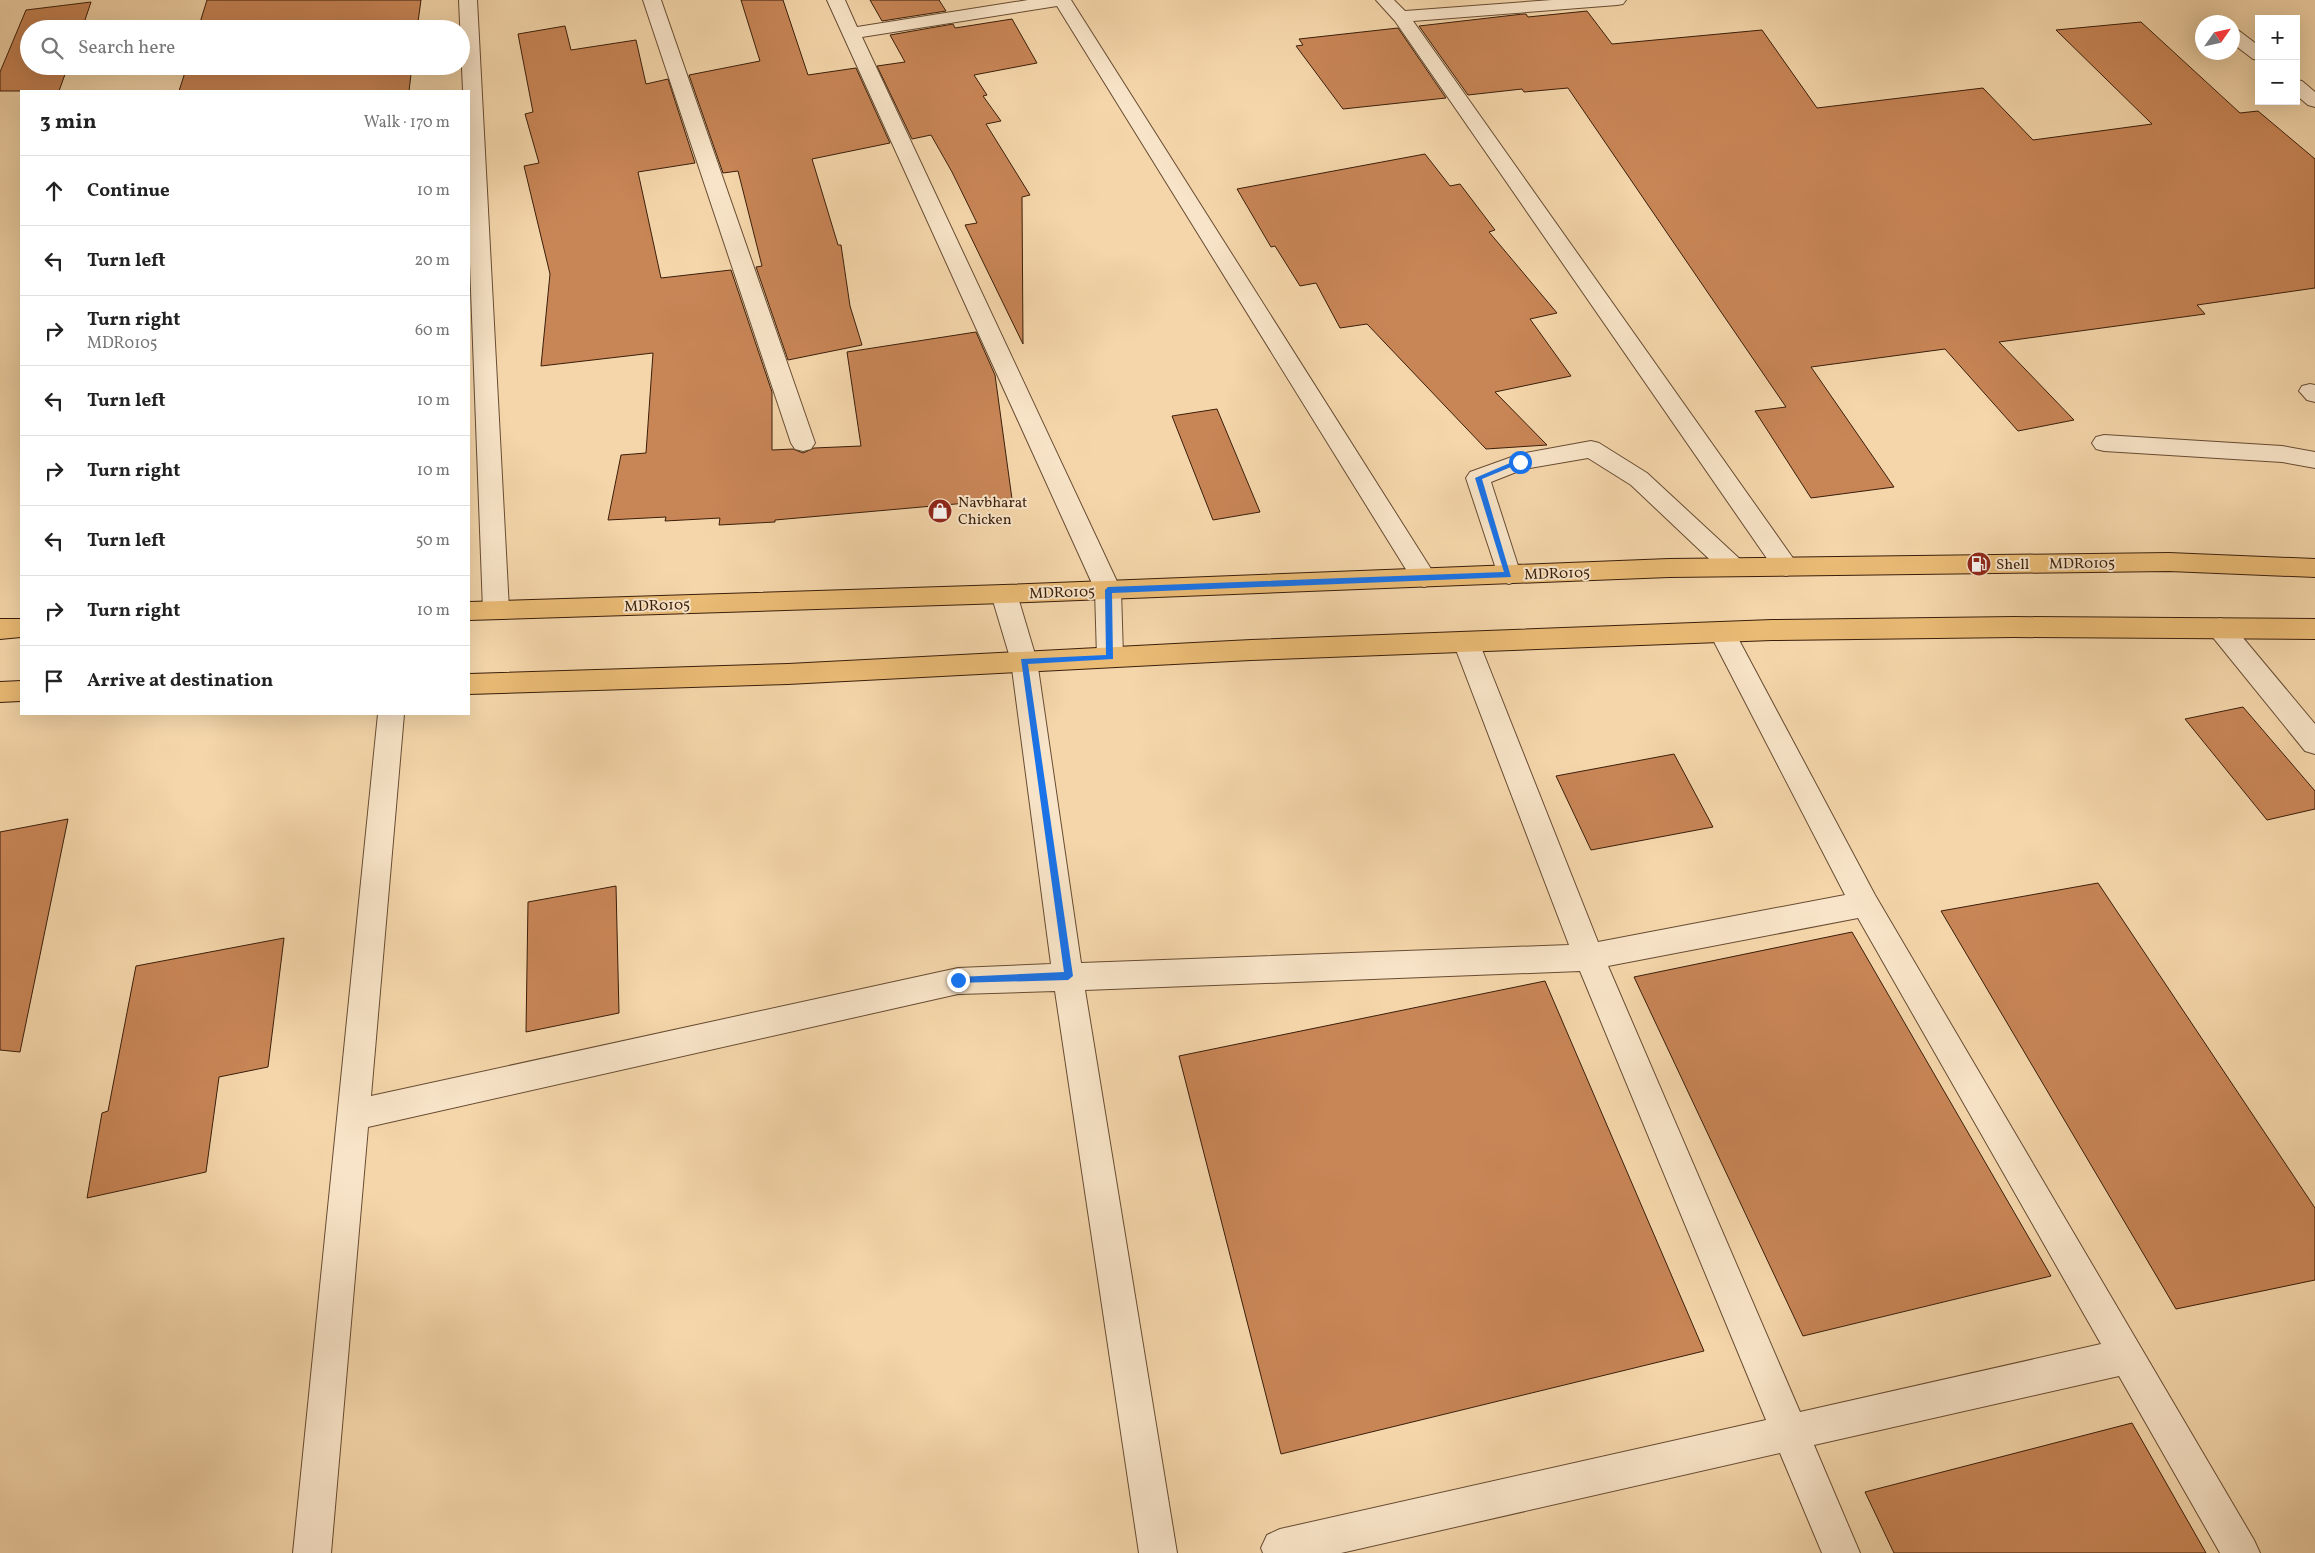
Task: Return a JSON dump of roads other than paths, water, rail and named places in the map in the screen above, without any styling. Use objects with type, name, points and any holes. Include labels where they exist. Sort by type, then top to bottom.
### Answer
[{"type":"main road","name":"MDR0105","points":[[470,611],[1733,568],[2169,562],[2315,568]]},
{"type":"main road","points":[[470,684],[788,674],[1110,657],[1722,632],[2014,627],[2315,629]]},
{"type":"main road","points":[[0,629],[20,628]]},
{"type":"main road","points":[[0,692],[20,691]]},
{"type":"street","points":[[468,0],[469,20]]},
{"type":"street","points":[[652,0],[803,443]]},
{"type":"street","points":[[836,0],[1108,590],[1110,657]]},
{"type":"street","points":[[852,33],[1062,0],[1424,578]]},
{"type":"street","points":[[1385,0],[1401,17],[1786,567]]},
{"type":"street","points":[[1401,17],[1495,5],[1617,0]]},
{"type":"street","points":[[2240,40],[2255,52]]},
{"type":"street","points":[[470,44],[496,610]]},
{"type":"street","points":[[2300,89],[2315,100]]},
{"type":"street","points":[[2104,444],[2282,454],[2315,460]]},
{"type":"street","points":[[1509,575],[1478,478],[1520,462],[1591,449],[1639,479],[1733,568]]},
{"type":"street","points":[[1004,594],[1024,662],[1068,976],[1158,1553]]},
{"type":"street","points":[[2220,628],[2315,744]]},
{"type":"street","points":[[1722,632],[1864,904],[2241,1553]]},
{"type":"street","points":[[1466,642],[1589,957],[1789,1433],[1842,1553]]},
{"type":"street","points":[[312,1553],[391,715]]},
{"type":"street","points":[[354,1115],[958,980],[1589,957],[1864,904]]},
{"type":"street","points":[[1280,1548],[2127,1356]]},
{"type":"place","name":"Navbharat Chicken","points":[[940,511]]},
{"type":"place","name":"Shell","points":[[1979,564]]}]
